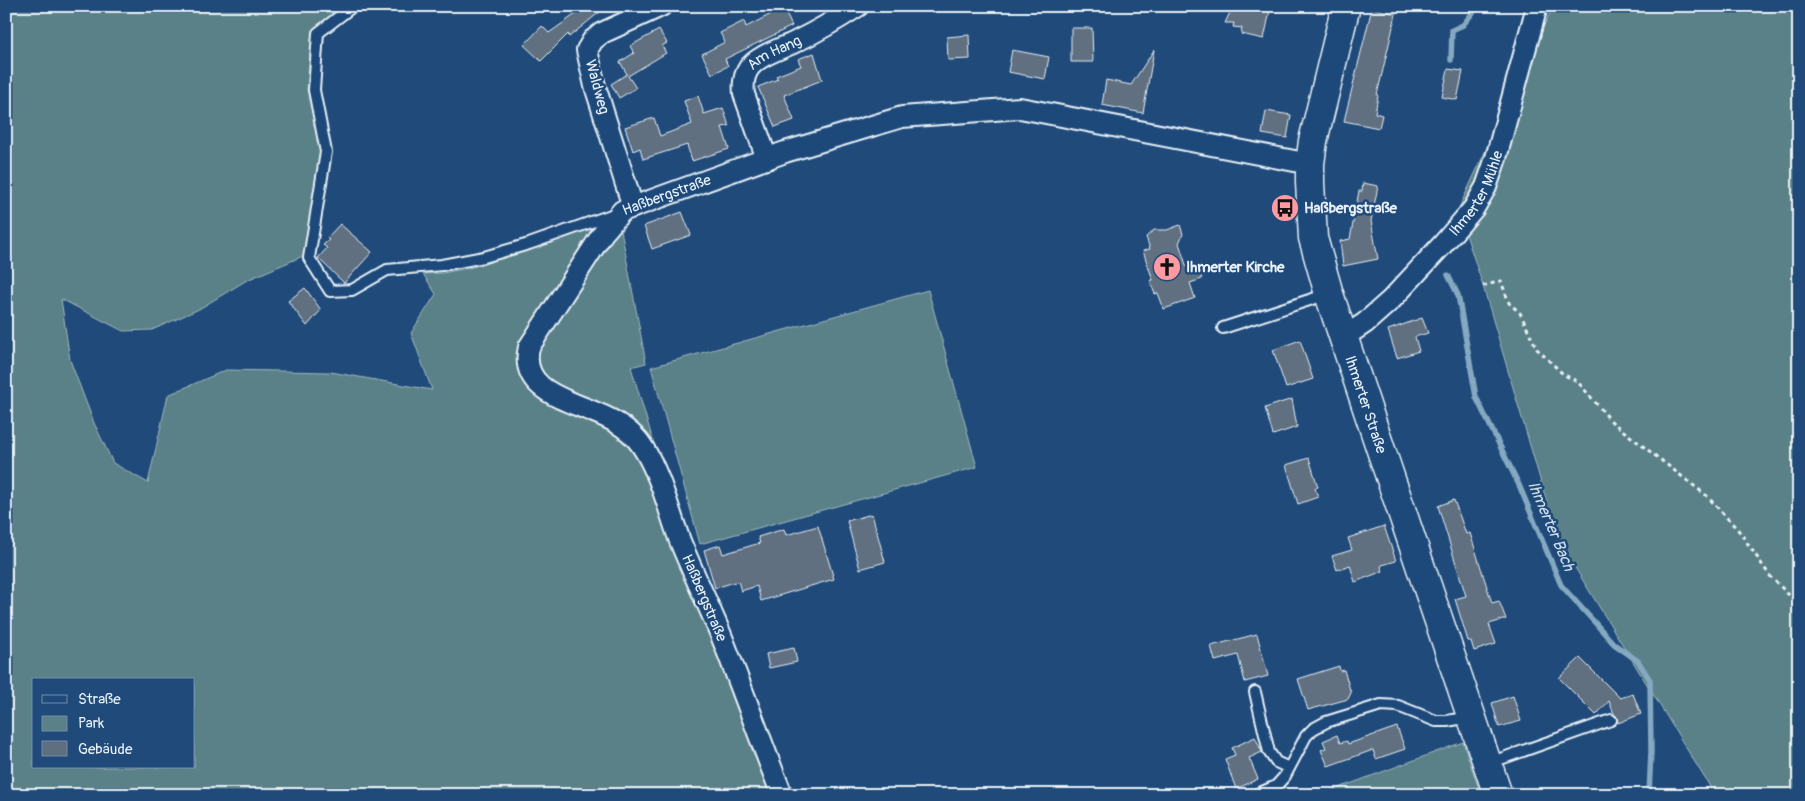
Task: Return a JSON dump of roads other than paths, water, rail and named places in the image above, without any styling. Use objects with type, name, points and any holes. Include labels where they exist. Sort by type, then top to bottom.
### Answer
[{"type":"main road","name":"Ihmerter Straße","points":[[1346,6],[1313,141],[1310,164],[1312,238],[1470,717],[1498,795]]},
{"type":"street","name":"Waldweg","points":[[627,209],[587,50],[593,40],[602,33],[661,6]]},
{"type":"street","name":"Am Hang","points":[[767,159],[744,94],[743,85],[750,66],[763,57],[818,30],[858,6]]},
{"type":"street","name":"Ihmerter Mühle","points":[[1344,337],[1391,300],[1474,208],[1486,187],[1496,158],[1537,6]]},
{"type":"street","name":"Haßbergstraße","points":[[782,795],[721,637],[680,542],[657,478],[643,447],[635,436],[625,428],[595,412],[560,398],[540,386],[533,378],[527,363],[530,347],[538,333],[603,233],[627,209],[828,138],[902,117],[1020,108],[1310,164]]},
{"type":"lane","points":[[353,6],[318,32],[314,90],[326,152],[309,258],[330,291],[352,290],[387,270],[442,265],[484,257],[529,244],[627,209]]},
{"type":"lane","points":[[1223,328],[1329,294]]},
{"type":"lane","points":[[1255,692],[1269,752],[1276,762],[1289,768]]},
{"type":"lane","points":[[1255,795],[1276,786],[1289,768],[1306,736],[1313,729],[1326,722],[1381,705],[1398,706],[1436,721],[1470,717]]},
{"type":"lane","points":[[1487,764],[1610,720]]},
{"type":"waterway","name":"Ihmerter Bach","points":[[1451,60],[1452,30],[1463,25],[1478,6]]},
{"type":"waterway","name":"Ihmerter Bach","points":[[1448,275],[1458,295],[1476,397],[1519,485],[1561,585],[1614,644],[1638,661],[1650,680],[1651,751],[1649,795]]},
{"type":"place","name":"Haßbergstraße","points":[[1285,208]]},
{"type":"place","name":"Ihmerter Kirche","points":[[1167,267]]}]
